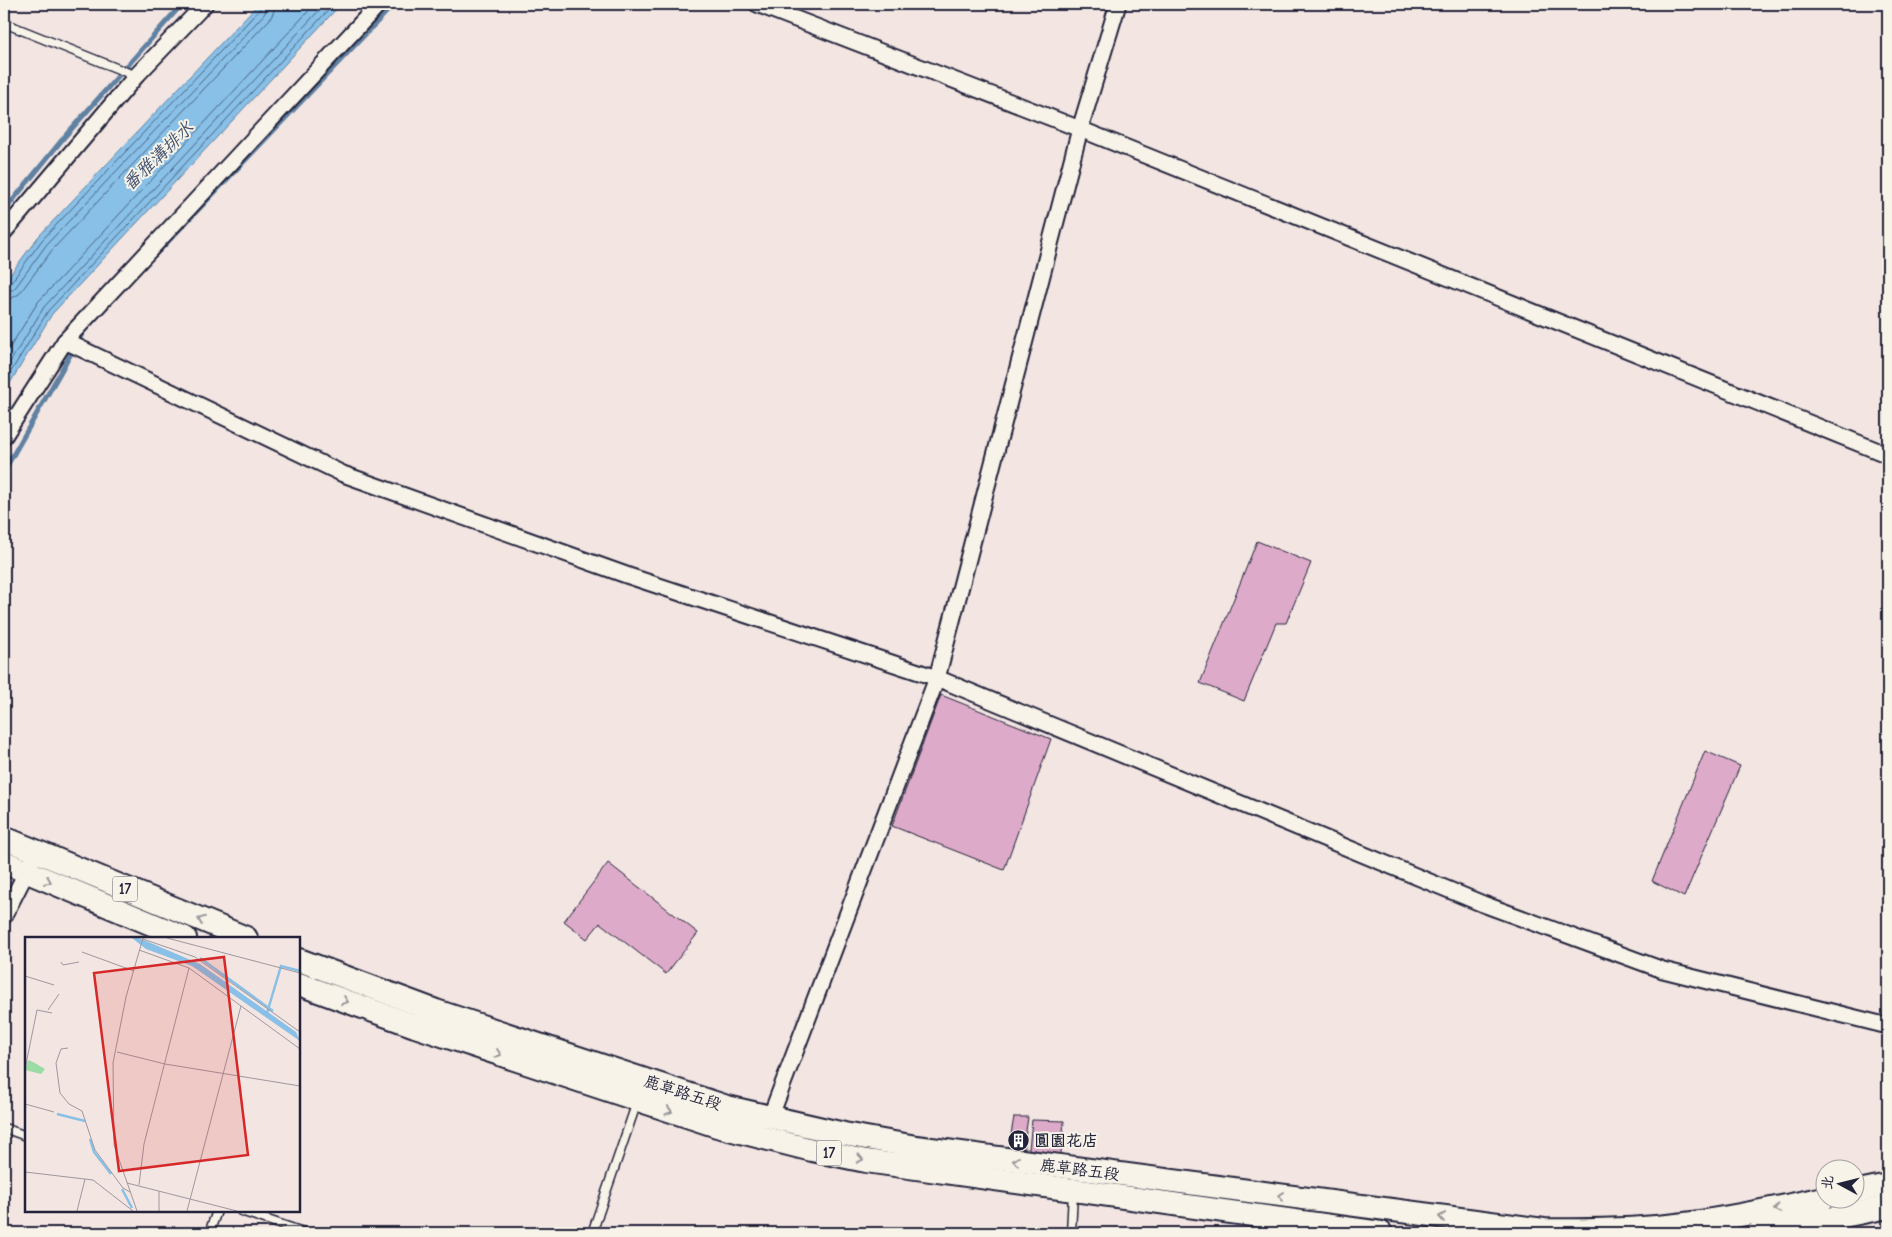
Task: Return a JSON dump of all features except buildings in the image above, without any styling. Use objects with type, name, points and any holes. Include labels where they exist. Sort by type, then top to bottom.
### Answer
[{"type":"main road","name":"17","points":[[4,838],[31,862],[183,937]]},
{"type":"main road","name":"17","points":[[4,862],[31,862],[243,937]]},
{"type":"main road","name":"鹿草路五段","points":[[300,960],[642,1090],[717,1126],[812,1150],[866,1160],[1074,1178],[1544,1230],[1608,1231],[1683,1224],[1743,1216],[1814,1200]]},
{"type":"main road","name":"鹿草路五段","points":[[300,984],[415,1026],[642,1090],[844,1134],[1074,1178],[1381,1233]]},
{"type":"main road","points":[[1864,1190],[1888,1185]]},
{"type":"main road","points":[[1758,1233],[1888,1207]]},
{"type":"street","points":[[4,232],[136,76],[205,4]]},
{"type":"street","points":[[4,436],[64,341],[379,4]]},
{"type":"street","points":[[757,4],[1080,129],[1888,456]]},
{"type":"street","points":[[770,1118],[937,678],[1080,129],[1118,4]]},
{"type":"street","points":[[64,341],[343,474],[629,576],[937,678],[1483,904],[1663,970],[1888,1026]]},
{"type":"street","points":[[4,916],[31,862]]},
{"type":"lane","points":[[4,23],[136,76]]},
{"type":"lane","points":[[592,1233],[642,1090]]},
{"type":"lane","points":[[4,1128],[25,1136]]},
{"type":"lane","points":[[1071,1233],[1074,1178]]},
{"type":"lane","points":[[209,1233],[217,1212]]},
{"type":"lane","points":[[244,1212],[306,1233]]},
{"type":"water","name":"番雅溝排水","points":[[258,4],[341,4],[52,314],[4,393],[4,283],[38,237]]},
{"type":"waterway","points":[[4,211],[66,135],[182,4]]},
{"type":"waterway","points":[[156,254],[394,4]]},
{"type":"waterway","points":[[4,471],[85,329]]},
{"type":"place","name":"圓園花店","points":[[1018,1140]]}]
